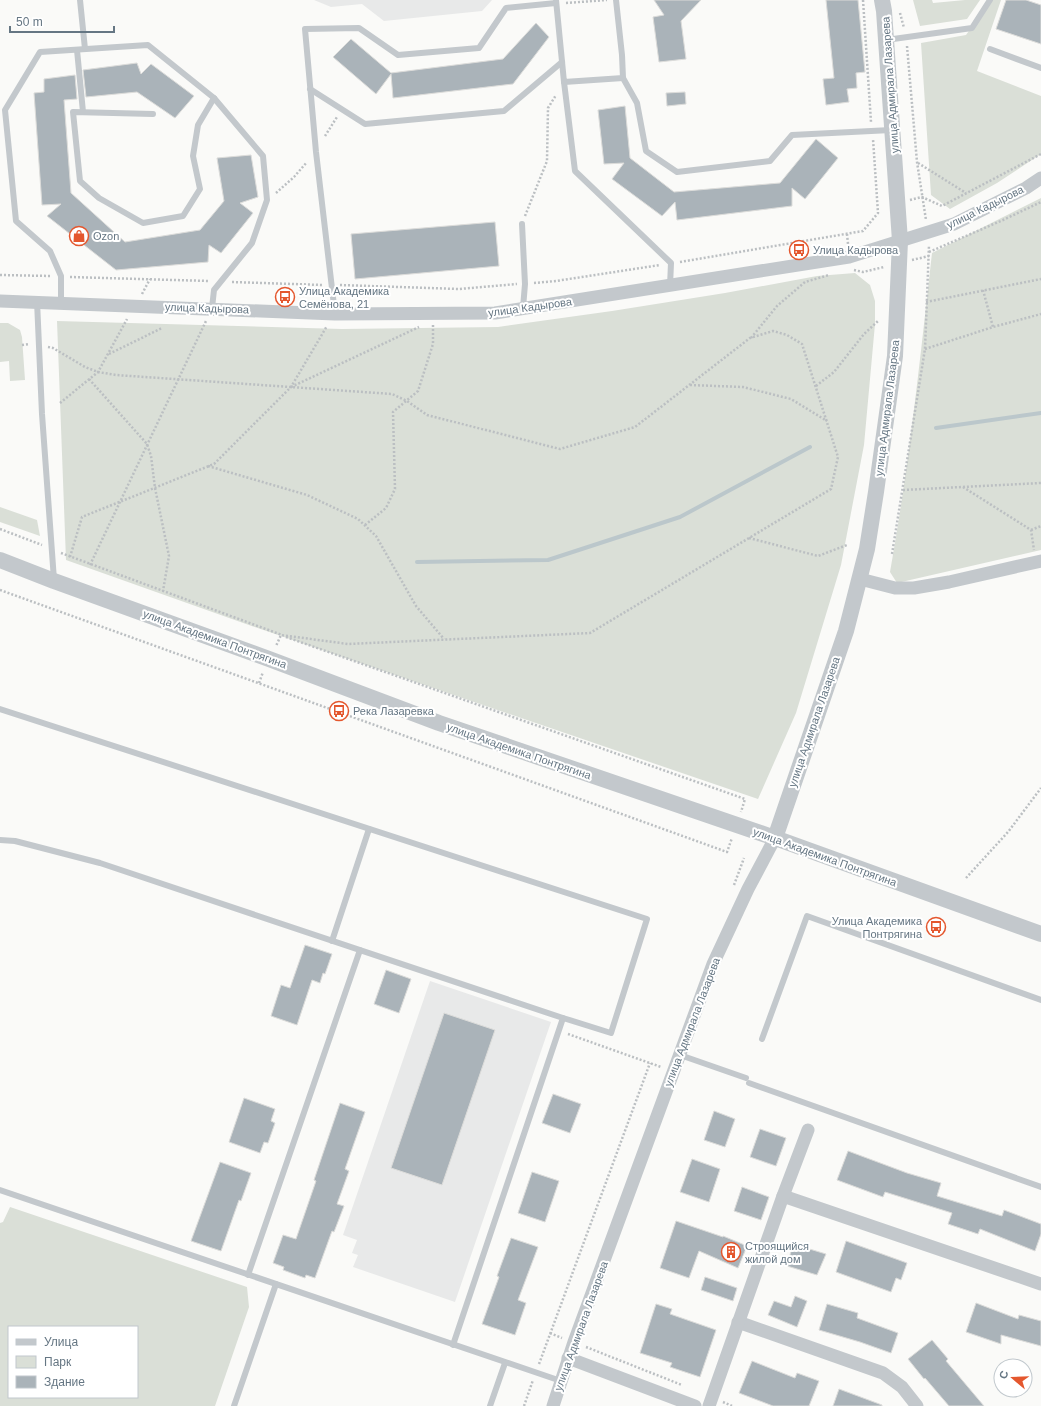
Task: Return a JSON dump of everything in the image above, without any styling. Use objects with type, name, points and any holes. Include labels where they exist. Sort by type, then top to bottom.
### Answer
[{"type":"street","name":"улица Адмирала Лазарева","points":[[553,1406],[568,1358],[713,964],[748,889],[775,838],[846,631],[860,579],[867,549],[876,492],[894,356],[900,241],[893,130],[882,0]]},
{"type":"street","name":"улица Кадырова","points":[[0,300],[334,314],[495,313],[850,257],[954,224],[1026,188],[1041,178]]},
{"type":"street","name":"улица Академика Понтрягина","points":[[0,560],[439,723],[775,838],[1041,934]]},
{"type":"street","points":[[860,579],[895,588],[914,588],[949,582],[1038,562]]},
{"type":"street","points":[[710,1402],[808,1130]]},
{"type":"street","points":[[783,1196],[1041,1284]]},
{"type":"street","points":[[738,1322],[883,1373],[902,1387],[917,1406]]},
{"type":"street","points":[[568,1358],[695,1406]]},
{"type":"lane","points":[[80,0],[85,49]]},
{"type":"lane","points":[[616,0],[623,78],[638,103],[646,151],[677,172],[770,161],[792,135],[893,130]]},
{"type":"lane","points":[[886,40],[972,28],[990,0]]},
{"type":"lane","points":[[334,314],[316,152],[305,29],[359,28],[398,54],[479,48],[506,8],[556,2],[575,171],[671,263],[670,286]]},
{"type":"lane","points":[[61,302],[61,276],[50,251],[16,222],[5,110],[40,52],[148,45],[214,98],[263,156],[268,200],[252,243],[214,290],[212,308]]},
{"type":"lane","points":[[990,49],[1041,68]]},
{"type":"lane","points":[[77,50],[83,112]]},
{"type":"lane","points":[[310,89],[365,124],[504,111],[562,62]]},
{"type":"lane","points":[[564,82],[623,78]]},
{"type":"lane","points":[[152,114],[73,112],[80,181],[99,198],[143,223],[183,216],[200,189],[193,156],[198,125],[214,98]]},
{"type":"lane","points":[[522,224],[525,284],[523,308]]},
{"type":"lane","points":[[37,302],[42,414],[54,581]]},
{"type":"lane","points":[[0,709],[647,919],[611,1033],[562,1018],[100,863],[15,841],[0,840]]},
{"type":"lane","points":[[332,941],[369,829]]},
{"type":"lane","points":[[762,1039],[808,916],[1041,1000]]},
{"type":"lane","points":[[248,1274],[360,950]]},
{"type":"lane","points":[[453,1344],[562,1018]]},
{"type":"lane","points":[[680,1055],[1041,1188]]},
{"type":"lane","points":[[0,1190],[561,1381]]},
{"type":"lane","points":[[234,1406],[276,1284]]},
{"type":"lane","points":[[490,1406],[505,1363]]},
{"type":"path","points":[[556,2],[611,0]]},
{"type":"path","points":[[892,554],[925,349],[929,252],[928,232],[917,162],[906,36],[899,7]]},
{"type":"path","points":[[522,224],[547,161],[548,108],[564,82]]},
{"type":"path","points":[[878,213],[898,203],[922,197],[942,206],[1041,154]]},
{"type":"path","points":[[917,162],[966,193]]},
{"type":"path","points":[[929,252],[1041,202]]},
{"type":"path","points":[[22,344],[39,344],[53,348],[85,367],[98,372],[392,394],[407,401],[427,415],[560,449],[635,427],[750,338],[777,306],[805,282],[834,273]]},
{"type":"path","points":[[60,403],[98,372],[150,279]]},
{"type":"path","points":[[926,302],[1041,279]]},
{"type":"path","points":[[983,290],[993,327]]},
{"type":"path","points":[[90,565],[212,308]]},
{"type":"path","points":[[70,557],[82,517],[214,464],[291,387],[334,314]]},
{"type":"path","points":[[925,349],[993,327],[1041,314]]},
{"type":"path","points":[[365,525],[386,508],[396,489],[393,412],[418,391],[433,344],[433,321]]},
{"type":"path","points":[[816,386],[834,372],[864,334],[878,321]]},
{"type":"path","points":[[291,387],[426,324]]},
{"type":"path","points":[[108,354],[162,328]]},
{"type":"path","points":[[281,635],[348,644],[590,633],[831,489],[838,457],[802,344],[787,335],[773,331],[750,338]]},
{"type":"path","points":[[89,380],[147,444],[151,456],[155,488],[169,556],[163,591]]},
{"type":"path","points":[[690,385],[744,388],[791,399],[827,421]]},
{"type":"path","points":[[208,466],[307,496],[358,519],[376,536],[416,606],[444,639]]},
{"type":"path","points":[[903,490],[1041,483]]},
{"type":"path","points":[[963,487],[1031,530],[1038,562]]},
{"type":"path","points":[[1031,530],[1041,526]]},
{"type":"path","points":[[0,529],[52,548],[90,565],[281,635],[745,799],[727,852],[0,590]]},
{"type":"path","points":[[749,538],[818,556],[847,545]]},
{"type":"path","points":[[259,683],[281,635]]},
{"type":"path","points":[[966,878],[1008,832],[1041,788]]},
{"type":"path","points":[[731,892],[744,858]]},
{"type":"path","points":[[558,1031],[666,1068]]},
{"type":"path","points":[[524,1406],[650,1062]]},
{"type":"path","points":[[550,1333],[687,1388]]},
{"type":"path","points":[[710,1402],[732,1406]]},
{"type":"shaded area","points":[[314,0],[492,0],[482,11],[384,21],[362,4],[331,7]]},
{"type":"shaded area","points":[[430,981],[551,1022],[455,1302],[353,1267],[358,1255],[352,1253],[357,1240],[343,1235]]},
{"type":"green space","points":[[913,0],[932,0],[933,3],[980,0],[967,19],[920,26]]},
{"type":"green space","points":[[991,0],[1001,0],[977,71],[1041,96],[1041,154],[997,183],[950,209],[931,195],[921,43],[966,35]]},
{"type":"green space","points":[[1041,198],[1041,550],[897,583],[890,572],[908,453],[932,253]]},
{"type":"green space","points":[[855,273],[870,285],[875,301],[875,324],[864,445],[841,565],[796,713],[758,799],[246,624],[66,560],[57,321],[342,329],[498,327],[725,293],[817,276]]},
{"type":"green space","points":[[0,323],[8,323],[20,330],[22,337],[25,380],[10,381],[9,361],[0,362]]},
{"type":"green space","points":[[0,507],[37,520],[40,536],[0,522]]},
{"type":"green space","points":[[10,1207],[247,1287],[249,1307],[215,1406],[0,1406],[0,1223],[3,1222]]},
{"type":"building","points":[[654,0],[701,0],[681,21],[686,59],[659,62],[653,17],[664,15]]},
{"type":"building","points":[[826,0],[858,0],[865,72],[856,73],[857,88],[847,89],[849,102],[826,105],[823,79],[834,78]]},
{"type":"building","points":[[1006,0],[1026,0],[1041,5],[1041,44],[996,29]]},
{"type":"building","points":[[536,23],[549,37],[513,84],[393,98],[391,74],[376,94],[333,57],[351,39],[391,73],[503,59]]},
{"type":"building","points":[[137,63],[141,74],[151,64],[194,96],[175,118],[137,92],[86,97],[83,70]]},
{"type":"building","points":[[75,75],[77,99],[64,100],[71,193],[125,242],[200,230],[224,201],[217,158],[251,155],[258,197],[240,203],[253,213],[221,253],[209,245],[208,262],[116,270],[47,216],[61,204],[42,205],[34,93],[44,92],[44,79]]},
{"type":"building","points":[[685,92],[686,104],[667,106],[666,93]]},
{"type":"building","points":[[625,106],[630,158],[674,192],[780,183],[816,139],[838,158],[805,199],[792,188],[792,206],[677,220],[675,202],[662,216],[612,179],[624,163],[604,164],[598,110]]},
{"type":"building","points":[[495,222],[499,266],[355,279],[351,234]]},
{"type":"building","points":[[305,945],[332,954],[320,983],[312,980],[297,1025],[271,1016],[281,985],[290,988]]},
{"type":"building","points":[[386,970],[411,979],[399,1013],[374,1004]]},
{"type":"building","points":[[444,1013],[495,1030],[442,1185],[391,1168]]},
{"type":"building","points":[[553,1094],[581,1104],[570,1133],[542,1123]]},
{"type":"building","points":[[244,1098],[275,1109],[271,1121],[275,1123],[268,1143],[264,1142],[260,1153],[229,1142]]},
{"type":"building","points":[[340,1103],[365,1112],[345,1169],[349,1171],[337,1204],[344,1206],[334,1232],[332,1231],[315,1278],[306,1275],[305,1278],[283,1270],[284,1267],[273,1263],[283,1235],[296,1239]]},
{"type":"building","points":[[714,1111],[735,1119],[725,1147],[704,1140]]},
{"type":"building","points":[[760,1129],[786,1138],[776,1166],[750,1157]]},
{"type":"building","points":[[848,1151],[907,1173],[941,1183],[937,1196],[1002,1216],[1004,1210],[1041,1224],[1041,1234],[1035,1251],[980,1229],[978,1234],[948,1224],[952,1213],[885,1192],[883,1197],[837,1180]]},
{"type":"building","points":[[692,1159],[720,1169],[709,1202],[680,1192]]},
{"type":"building","points":[[220,1162],[251,1173],[241,1201],[239,1200],[221,1251],[191,1241]]},
{"type":"building","points":[[532,1172],[559,1181],[545,1222],[518,1213]]},
{"type":"building","points":[[742,1187],[769,1197],[761,1220],[734,1211]]},
{"type":"building","points":[[676,1221],[723,1236],[747,1246],[738,1268],[699,1251],[689,1278],[660,1268]]},
{"type":"building","points":[[511,1238],[538,1247],[518,1300],[526,1303],[515,1335],[482,1324]]},
{"type":"building","points":[[846,1241],[907,1263],[901,1280],[896,1278],[891,1292],[836,1272]]},
{"type":"building","points":[[793,1244],[826,1254],[817,1275],[787,1266]]},
{"type":"building","points":[[705,1277],[737,1288],[733,1301],[701,1290]]},
{"type":"building","points":[[795,1296],[807,1301],[797,1327],[768,1315],[774,1301],[791,1307]]},
{"type":"building","points":[[976,1303],[1018,1319],[1019,1315],[1041,1321],[1041,1346],[1001,1335],[1001,1344],[966,1332]]},
{"type":"building","points":[[656,1304],[672,1309],[670,1314],[716,1330],[700,1377],[670,1367],[672,1363],[640,1353]]},
{"type":"building","points":[[827,1304],[858,1313],[857,1318],[898,1333],[891,1353],[819,1330]]},
{"type":"building","points":[[932,1340],[948,1359],[946,1361],[984,1406],[949,1406],[908,1359]]},
{"type":"building","points":[[752,1361],[795,1378],[797,1373],[819,1381],[809,1406],[773,1406],[739,1393]]},
{"type":"building","points":[[839,1389],[882,1405],[882,1406],[833,1406]]},
{"type":"waterway","points":[[936,428],[1041,413]]},
{"type":"waterway","points":[[417,562],[548,560],[680,517],[810,447]]},
{"type":"place","name":"Ozon","points":[[79,236]]},
{"type":"place","name":"Улица Кадырова","points":[[799,250]]},
{"type":"place","name":"Улица Академика Семёнова, 21","points":[[285,297]]},
{"type":"place","name":"Река Лазаревка","points":[[339,711]]},
{"type":"place","name":"Улица Академика Понтрягина","points":[[936,927]]},
{"type":"place","name":"Строящийся жилой дом","points":[[731,1252]]}]
